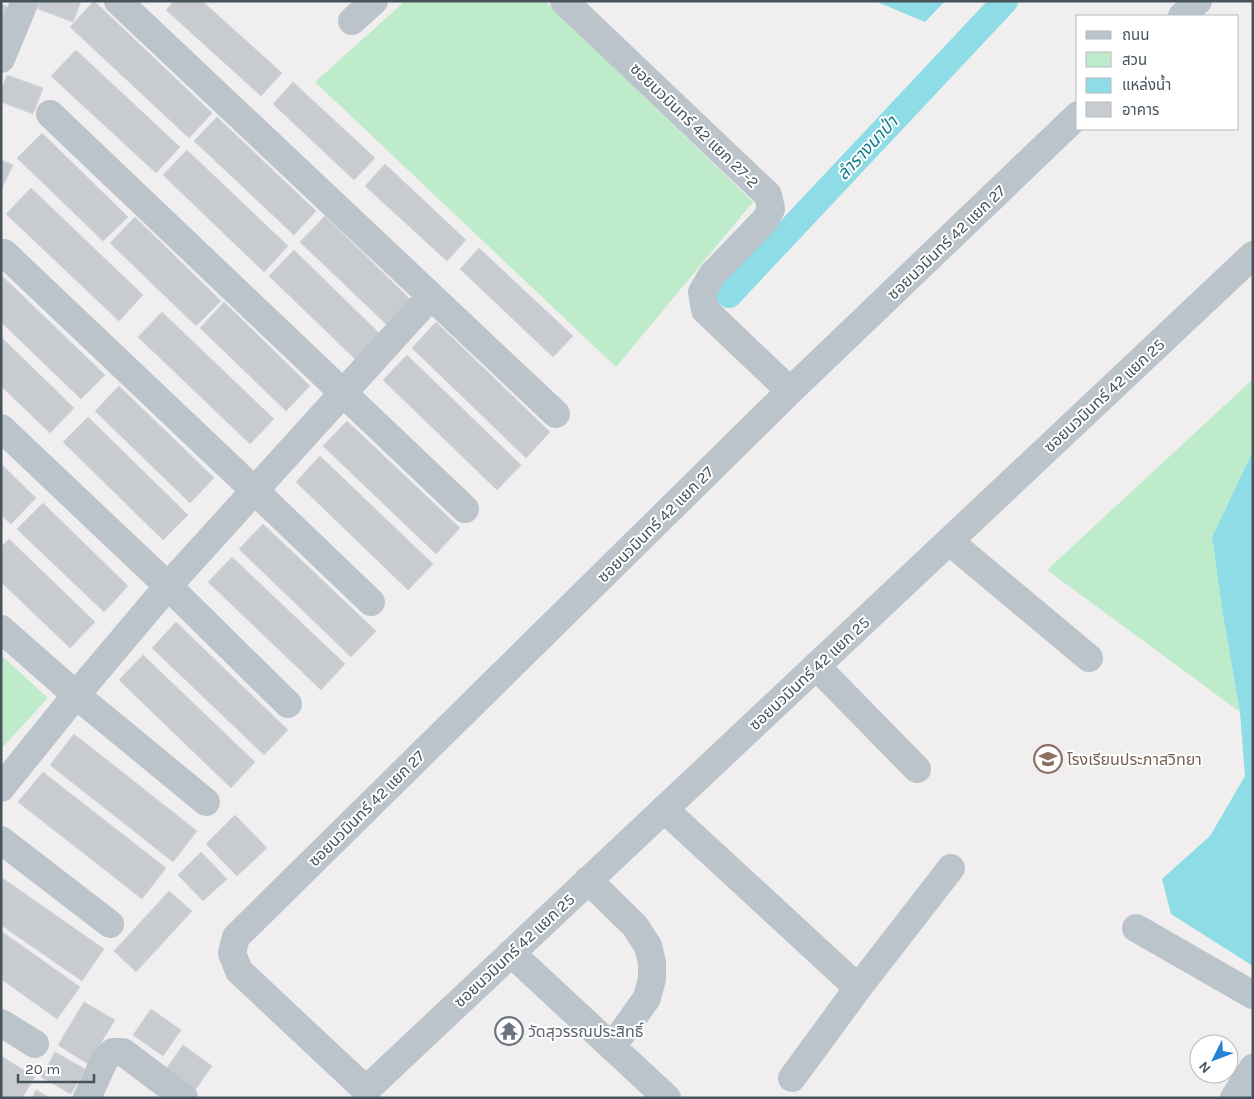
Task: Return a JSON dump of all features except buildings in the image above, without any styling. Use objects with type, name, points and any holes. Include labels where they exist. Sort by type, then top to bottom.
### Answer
[{"type":"street","points":[[1,60],[25,1]]},
{"type":"street","points":[[118,1],[556,414]]},
{"type":"street","points":[[352,21],[374,1]]},
{"type":"street","name":"ซอยนวมินทร์ 42 แยก 27-2","points":[[564,1],[768,195],[771,209],[766,220],[712,276],[702,292],[705,310],[790,391]]},
{"type":"street","points":[[1183,15],[1198,1]]},
{"type":"street","points":[[50,114],[465,509]]},
{"type":"street","name":"ซอยนวมินทร์ 42 แยก 27","points":[[366,1090],[239,971],[232,953],[236,936],[790,391],[1076,117]]},
{"type":"street","points":[[4,253],[371,602]]},
{"type":"street","name":"ซอยนวมินทร์ 42 แยก 25","points":[[366,1090],[1253,255]]},
{"type":"street","points":[[1,788],[168,586],[431,296]]},
{"type":"street","points":[[1,428],[168,586],[288,704]]},
{"type":"street","points":[[949,541],[1089,658]]},
{"type":"street","points":[[1,629],[76,695],[206,802]]},
{"type":"street","points":[[816,666],[917,769]]},
{"type":"street","points":[[664,809],[858,988]]},
{"type":"street","points":[[1,840],[110,924]]},
{"type":"street","points":[[792,1078],[858,988],[951,868]]},
{"type":"street","points":[[588,880],[635,926],[648,946],[652,962],[652,980],[647,998],[612,1047]]},
{"type":"street","points":[[1136,928],[1253,994]]},
{"type":"street","points":[[511,953],[667,1098]]},
{"type":"street","points":[[1,1023],[35,1044]]},
{"type":"street","points":[[87,1098],[105,1059],[113,1052],[123,1052],[184,1098]]},
{"type":"street","points":[[1234,1098],[1253,1068]]},
{"type":"green space","points":[[405,1],[545,1],[753,202],[616,367],[315,82]]},
{"type":"green space","points":[[1253,379],[1253,451],[1212,537],[1240,712],[1047,570]]},
{"type":"green space","points":[[1,655],[48,698],[1,749]]},
{"type":"water","points":[[875,1],[945,1],[925,22]]},
{"type":"water","points":[[1253,451],[1253,966],[1171,914],[1162,879],[1210,836],[1245,776],[1240,712],[1212,537]]},
{"type":"waterway","name":"ลำรางนาป่า","points":[[729,295],[1005,1]]},
{"type":"place","name":"โรงเรียนประภาสวิทยา","points":[[1048,759]]},
{"type":"place","name":"วัดสุวรรณประสิทธิ์","points":[[509,1031]]}]
